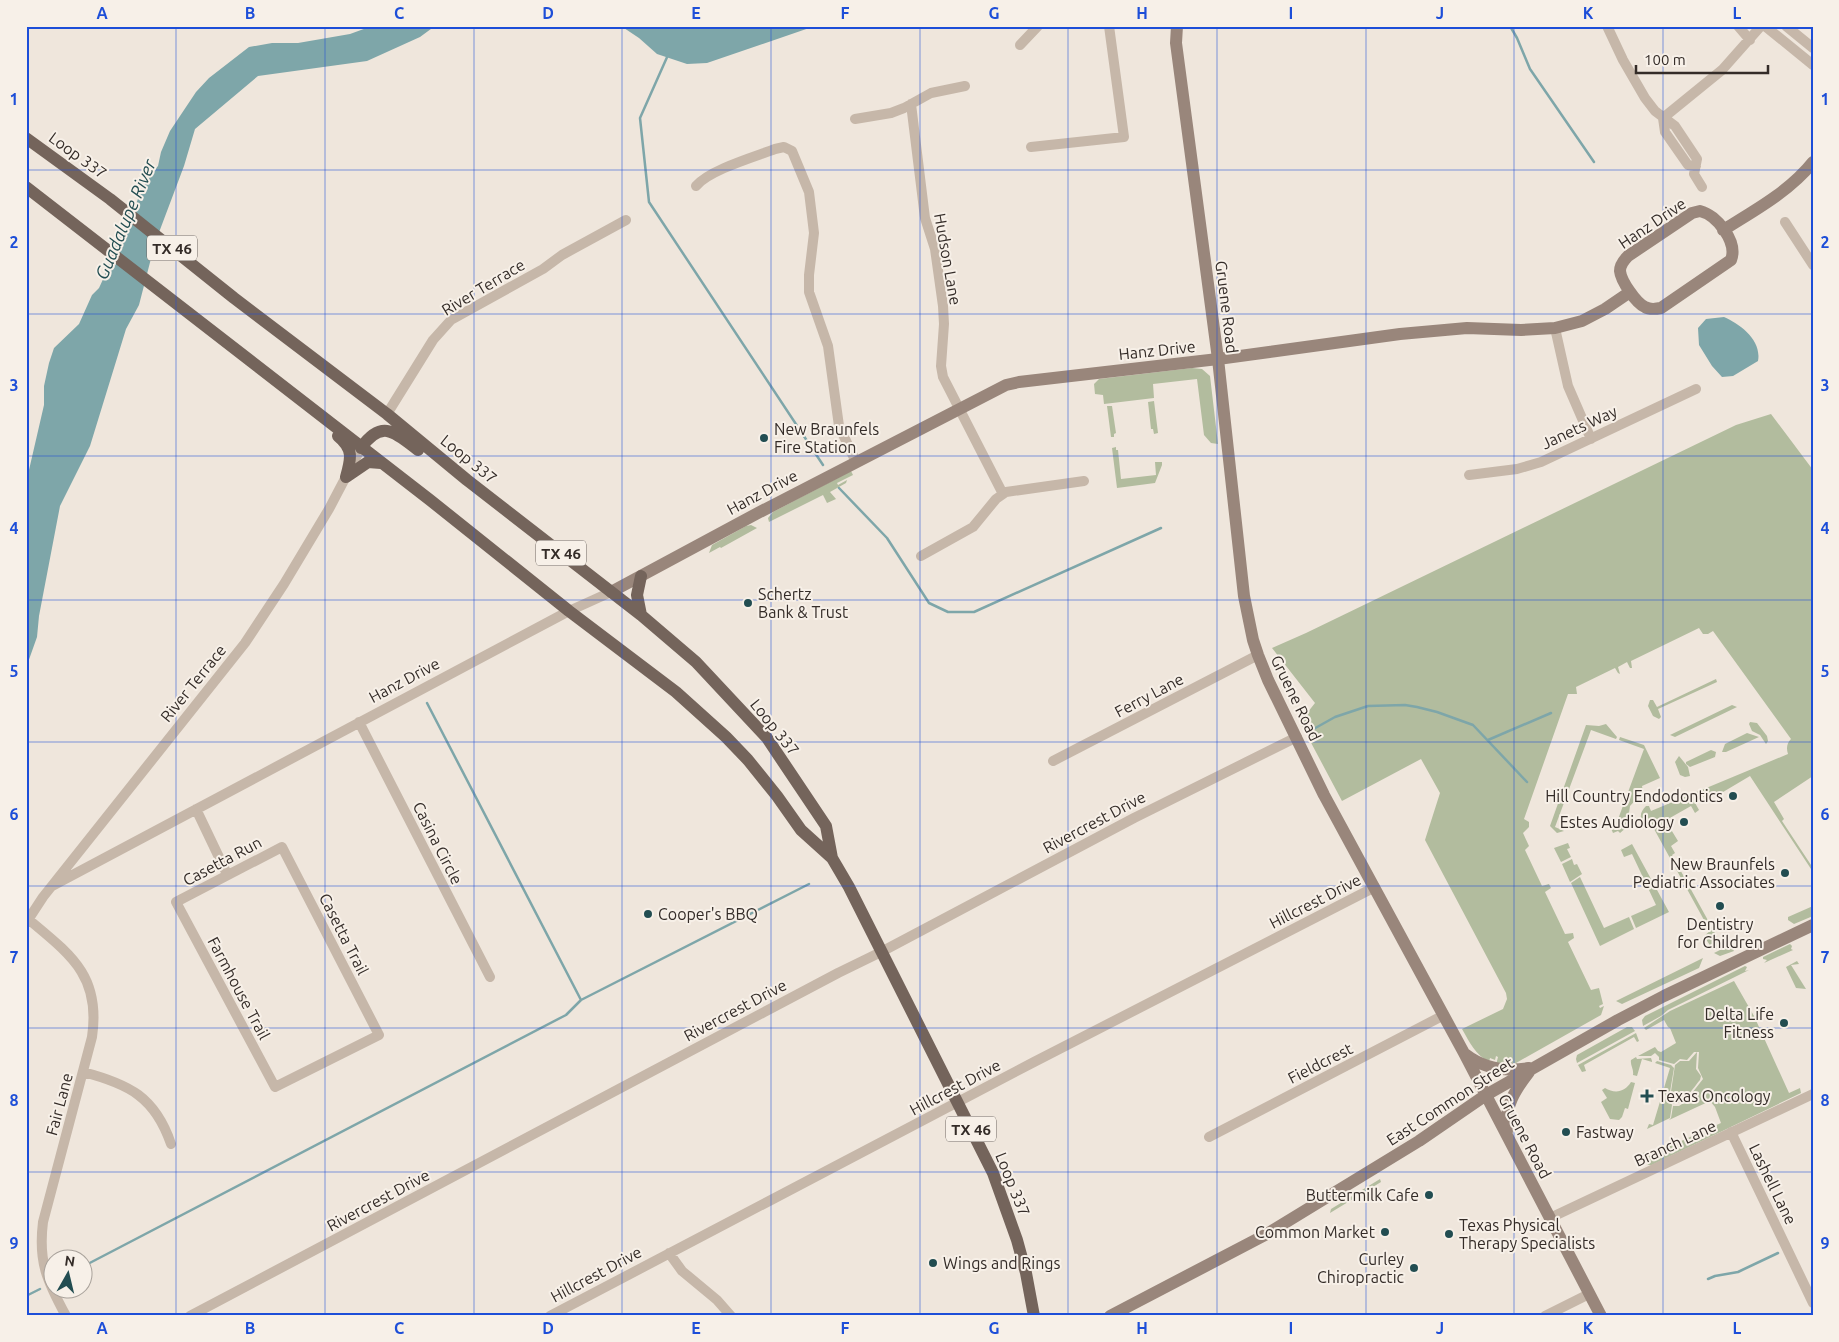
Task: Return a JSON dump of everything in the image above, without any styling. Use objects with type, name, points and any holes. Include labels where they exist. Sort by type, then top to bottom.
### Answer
[{"type":"main road","points":[[26,129],[54,157]]},
{"type":"main road","name":"Loop 337","points":[[26,138],[110,199],[234,298],[387,414],[478,488],[641,615],[696,662],[767,738],[826,826],[832,858]]},
{"type":"main road","name":"Loop 337","points":[[26,187],[430,500],[569,611],[676,692],[726,737],[748,760],[801,830],[832,858],[849,887],[993,1173],[1026,1273],[1034,1316]]},
{"type":"main road","points":[[278,382],[282,393],[347,444],[350,459],[346,477]]},
{"type":"main road","points":[[361,448],[373,434],[386,429],[391,430],[466,487],[478,488]]},
{"type":"main road","points":[[346,477],[368,462],[381,463]]},
{"type":"main road","points":[[641,615],[637,595],[642,576]]},
{"type":"street","points":[[1020,45],[1038,26]]},
{"type":"street","points":[[1031,147],[1124,137],[1109,26]]},
{"type":"street","name":"Gruene Road","points":[[1177,26],[1176,43],[1218,360],[1244,596],[1253,640],[1268,680],[1297,736],[1324,795],[1464,1053],[1601,1316]]},
{"type":"street","points":[[1607,26],[1623,60],[1645,98],[1663,118],[1665,132],[1688,165],[1696,166],[1694,174],[1702,186]]},
{"type":"street","points":[[1738,26],[1750,40]]},
{"type":"street","points":[[1663,118],[1722,70],[1761,26]]},
{"type":"street","points":[[1765,26],[1813,65]]},
{"type":"street","points":[[1786,26],[1813,48]]},
{"type":"street","points":[[855,119],[891,113],[931,93],[965,86]]},
{"type":"street","name":"Hudson Lane","points":[[911,104],[925,218],[935,249],[942,306],[942,375],[945,385],[1003,494]]},
{"type":"street","points":[[696,186],[711,174],[780,148],[788,148],[795,155],[809,192],[814,228],[808,281],[809,292],[828,346],[839,426],[856,462]]},
{"type":"street","points":[[1724,230],[1795,181],[1813,162]]},
{"type":"street","name":"Hanz Drive","points":[[1700,211],[1710,214],[1724,230],[1733,248],[1731,260],[1661,308],[1652,309],[1644,307],[1630,292],[1620,270],[1622,262],[1692,213],[1700,211]]},
{"type":"street","name":"River Terrace","points":[[387,414],[433,340],[451,320],[543,269],[562,254],[626,220]]},
{"type":"street","points":[[1785,222],[1813,265]]},
{"type":"street","name":"Hanz Drive","points":[[52,886],[569,611],[642,576],[993,390],[1019,382],[1218,360],[1400,334],[1467,328],[1521,330],[1555,328],[1582,321],[1605,309],[1630,292]]},
{"type":"street","points":[[1555,328],[1568,386],[1590,439]]},
{"type":"street","name":"Janets Way","points":[[1469,475],[1529,466],[1696,389]]},
{"type":"street","name":"River Terrace","points":[[27,921],[52,886],[245,643],[284,584],[329,509],[361,448]]},
{"type":"street","points":[[921,556],[973,527],[992,503],[1003,494],[1014,490],[1084,481]]},
{"type":"street","name":"Ferry Lane","points":[[1052,761],[1258,655]]},
{"type":"street","name":"Casina Circle","points":[[359,722],[490,977]]},
{"type":"street","name":"Rivercrest Drive","points":[[190,1316],[838,972],[881,952],[1134,818],[1297,736]]},
{"type":"street","points":[[196,809],[227,874]]},
{"type":"street","name":"Casetta Run","points":[[176,902],[282,847]]},
{"type":"street","name":"Casetta Trail","points":[[275,1087],[379,1035],[282,847]]},
{"type":"street","name":"Hillcrest Drive","points":[[550,1316],[1375,887]]},
{"type":"street","name":"Farmhouse Trail","points":[[176,902],[275,1087]]},
{"type":"street","name":"Fair Lane","points":[[27,921],[68,952],[79,967],[93,998],[94,1021],[83,1072],[43,1222],[40,1241],[44,1270],[54,1295],[66,1316]]},
{"type":"street","name":"East Common Street","points":[[1110,1316],[1265,1235],[1419,1141],[1486,1095],[1534,1067],[1664,996],[1813,925]]},
{"type":"street","name":"Fieldcrest","points":[[1209,1137],[1444,1016]]},
{"type":"street","points":[[1464,1053],[1479,1063],[1494,1068],[1534,1067]]},
{"type":"street","points":[[1507,1136],[1506,1117],[1509,1103],[1521,1083],[1534,1067]]},
{"type":"street","points":[[83,1072],[111,1080],[134,1092],[155,1112],[164,1124],[171,1144]]},
{"type":"street","name":"Branch Lane","points":[[1550,1218],[1813,1094]]},
{"type":"street","name":"Lashell Lane","points":[[1731,1132],[1813,1302]]},
{"type":"street","points":[[669,1253],[682,1270],[717,1300],[731,1316]]},
{"type":"street","points":[[1545,1316],[1589,1294]]},
{"type":"green space","points":[[1192,368],[1202,369],[1210,376],[1218,444],[1211,443],[1204,435],[1197,379],[1153,384],[1154,398],[1104,404],[1103,395],[1095,394],[1094,384],[1099,379]]},
{"type":"green space","points":[[1154,401],[1158,433],[1154,434],[1153,429],[1151,429],[1148,402]]},
{"type":"green space","points":[[1107,406],[1112,406],[1116,433],[1114,437],[1111,437]]},
{"type":"green space","points":[[1771,414],[1813,470],[1813,776],[1774,802],[1784,819],[1782,821],[1813,868],[1813,872],[1750,776],[1718,795],[1715,791],[1694,801],[1699,810],[1695,813],[1691,806],[1668,819],[1667,823],[1678,841],[1671,846],[1675,853],[1672,855],[1721,944],[1728,942],[1734,951],[1720,956],[1714,953],[1722,949],[1721,947],[1713,950],[1704,936],[1710,931],[1648,818],[1642,821],[1641,813],[1646,806],[1649,806],[1651,811],[1788,754],[1787,746],[1791,739],[1713,631],[1703,634],[1699,628],[1631,661],[1632,668],[1630,668],[1627,662],[1618,667],[1620,674],[1615,668],[1576,687],[1577,694],[1568,694],[1524,819],[1529,822],[1529,827],[1523,833],[1529,846],[1525,850],[1542,886],[1549,884],[1551,888],[1545,892],[1565,934],[1573,933],[1574,938],[1568,942],[1591,990],[1599,988],[1603,1004],[1599,1006],[1600,1008],[1604,1006],[1601,1015],[1516,1063],[1496,1065],[1498,1057],[1496,1056],[1495,1060],[1490,1058],[1489,1062],[1476,1052],[1462,1029],[1503,1009],[1507,999],[1506,993],[1425,840],[1440,793],[1421,759],[1342,801],[1300,722],[1315,703],[1272,648],[1736,425]]},
{"type":"green space","points":[[1116,447],[1116,450],[1118,450],[1121,479],[1156,475],[1155,462],[1162,462],[1155,483],[1117,488],[1112,448]]},
{"type":"green space","points":[[851,471],[853,475],[837,483],[838,485],[847,480],[846,483],[830,492],[836,499],[827,503],[823,495],[769,522],[768,518],[773,512]]},
{"type":"green space","points":[[751,525],[757,528],[709,553],[712,545]]},
{"type":"green space","points":[[1716,679],[1717,682],[1658,709],[1661,717],[1659,719],[1653,716],[1648,706],[1650,700],[1653,700],[1657,707]]},
{"type":"green space","points":[[1732,705],[1737,707],[1675,737],[1670,735]]},
{"type":"green space","points":[[1750,722],[1757,723],[1767,736],[1768,741],[1766,744],[1760,735],[1752,731]]},
{"type":"green space","points":[[1606,724],[1617,737],[1616,739],[1591,730],[1555,827],[1564,831],[1557,833],[1550,826],[1586,725],[1599,726]]},
{"type":"green space","points":[[1747,733],[1759,737],[1726,752],[1722,752],[1725,744]]},
{"type":"green space","points":[[1620,737],[1644,745],[1660,778],[1642,786],[1643,792],[1630,806],[1627,827],[1620,833],[1618,831],[1613,833],[1610,826],[1617,822],[1644,749],[1619,740]]},
{"type":"green space","points":[[1711,750],[1716,752],[1715,757],[1690,767],[1686,764],[1686,762]]},
{"type":"green space","points":[[1679,756],[1688,767],[1690,776],[1680,775],[1675,762]]},
{"type":"green space","points":[[1568,843],[1570,848],[1567,849],[1571,857],[1561,862],[1554,848]]},
{"type":"green space","points":[[1632,844],[1669,912],[1636,928],[1631,916],[1656,905],[1632,854],[1624,857],[1621,850]]},
{"type":"green space","points":[[1572,859],[1574,865],[1577,864],[1582,874],[1570,882],[1562,864]]},
{"type":"green space","points":[[1580,877],[1604,928],[1629,917],[1634,929],[1600,946],[1571,883]]},
{"type":"green space","points":[[1813,906],[1813,916],[1794,924],[1788,920],[1788,917]]},
{"type":"green space","points":[[1790,944],[1793,950],[1764,963],[1767,960],[1763,959],[1763,957]]},
{"type":"green space","points":[[1703,958],[1699,968],[1622,1004],[1616,1001]]},
{"type":"green space","points":[[1797,961],[1799,964],[1791,965],[1806,989],[1796,988],[1786,967]]},
{"type":"green space","points":[[1745,966],[1747,967],[1745,971],[1749,970],[1668,1010],[1643,1026],[1642,1020],[1645,1016]]},
{"type":"green space","points":[[1734,981],[1754,1016],[1789,1093],[1800,1088],[1801,1093],[1652,1165],[1648,1165],[1642,1156],[1643,1153],[1646,1152],[1648,1156],[1721,1123],[1715,1107],[1710,1101],[1669,1120],[1673,1106],[1679,1106],[1685,1102],[1703,1079],[1698,1068],[1699,1052],[1694,1052],[1687,1060],[1680,1059],[1674,1064],[1659,1060],[1655,1053],[1651,1056],[1638,1056],[1655,1047],[1661,1052],[1676,1043],[1670,1028],[1664,1020],[1646,1030],[1644,1028],[1670,1011]]},
{"type":"green space","points":[[1627,1027],[1632,1027],[1635,1031],[1577,1063],[1577,1055]]},
{"type":"green space","points":[[1636,1033],[1639,1041],[1637,1042],[1634,1037],[1584,1065],[1586,1071],[1582,1072],[1578,1065]]},
{"type":"green space","points":[[1697,1052],[1696,1069],[1701,1076],[1700,1080],[1685,1099],[1673,1104],[1670,1098],[1675,1065],[1680,1061],[1689,1061]]},
{"type":"green space","points":[[1636,1057],[1637,1059],[1651,1058],[1652,1061],[1642,1059],[1637,1076],[1633,1075],[1631,1062]]},
{"type":"green space","points":[[1657,1061],[1671,1065],[1674,1068],[1669,1098],[1672,1105],[1670,1118],[1647,1129],[1649,1124],[1653,1125],[1670,1068],[1655,1063]]},
{"type":"green space","points":[[1631,1082],[1635,1083],[1628,1109],[1625,1108],[1619,1120],[1610,1119],[1601,1102],[1607,1098],[1602,1090],[1605,1088],[1612,1091],[1620,1091]]},
{"type":"green space","points":[[1380,1179],[1381,1182],[1330,1213],[1331,1209]]},
{"type":"water","points":[[372,26],[435,26],[420,37],[367,61],[258,76],[195,129],[184,166],[155,243],[139,305],[126,329],[90,446],[60,506],[39,616],[37,637],[26,668],[26,483],[44,405],[44,386],[49,363],[54,348],[79,324],[92,295],[99,288],[105,275],[113,241],[130,221],[144,182],[158,166],[161,152],[170,131],[196,92],[209,78],[249,47],[272,43],[298,43],[350,34]]},
{"type":"water","points":[[621,26],[815,26],[707,63],[687,64],[657,54],[639,38]]},
{"type":"water","points":[[1724,317],[1743,328],[1753,340],[1757,346],[1758,361],[1733,376],[1722,377],[1712,366],[1699,345],[1698,328],[1706,319]]},
{"type":"waterway","points":[[1510,26],[1530,69],[1594,162]]},
{"type":"waterway","points":[[668,55],[640,118],[649,202],[823,465]]},
{"type":"waterway","points":[[839,488],[887,538],[929,603],[948,612],[974,612],[1161,528]]},
{"type":"waterway","points":[[92,1262],[566,1015],[581,1000],[427,703]]},
{"type":"waterway","points":[[1310,731],[1335,717],[1368,706],[1405,705],[1417,707],[1473,725],[1527,782]]},
{"type":"waterway","points":[[1488,740],[1551,713]]},
{"type":"waterway","points":[[581,1000],[809,884]]},
{"type":"waterway","points":[[1708,1279],[1738,1272],[1778,1253]]},
{"type":"waterway","points":[[26,1296],[40,1289]]},
{"type":"place","name":"New Braunfels Fire Station","points":[[764,438]]},
{"type":"place","name":"Schertz Bank & Trust","points":[[748,603]]},
{"type":"place","name":"Hill Country Endodontics","points":[[1733,796]]},
{"type":"place","name":"Estes Audiology","points":[[1684,822]]},
{"type":"place","name":"New Braunfels Pediatric Associates","points":[[1785,873]]},
{"type":"place","name":"Dentistry for Children","points":[[1720,906]]},
{"type":"place","name":"Cooper's BBQ","points":[[648,914]]},
{"type":"place","name":"Delta Life Fitness","points":[[1784,1023]]},
{"type":"place","name":"Texas Oncology","points":[[1647,1096]]},
{"type":"place","name":"Fastway","points":[[1566,1132]]},
{"type":"place","name":"Buttermilk Cafe","points":[[1429,1195]]},
{"type":"place","name":"Common Market","points":[[1385,1232]]},
{"type":"place","name":"Texas Physical Therapy Specialists","points":[[1449,1234]]},
{"type":"place","name":"Wings and Rings","points":[[933,1263]]},
{"type":"place","name":"Curley Chiropractic","points":[[1414,1268]]},
{"type":"water label","name":"Guadalupe River","points":[[125,219]]}]
